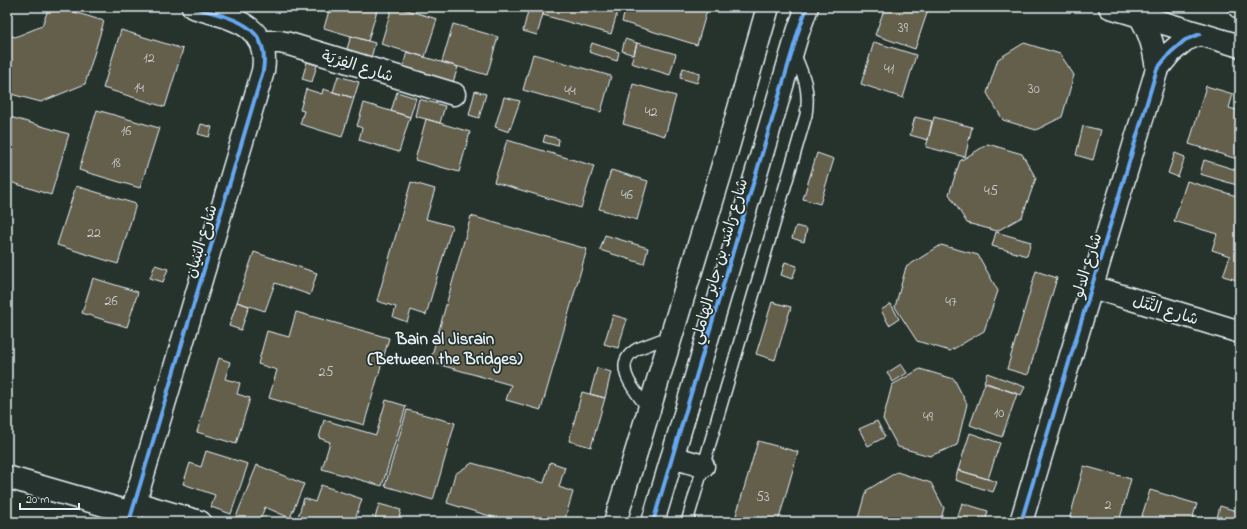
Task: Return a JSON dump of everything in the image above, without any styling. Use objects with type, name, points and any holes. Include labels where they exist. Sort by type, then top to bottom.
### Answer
[{"type":"street","name":"شارع البُنيان","points":[[132,513],[265,61],[261,42],[249,27],[241,22],[192,7]]},
{"type":"street","name":"شارع راشد بن جابر الهاملي","points":[[615,522],[720,175],[768,7]]},
{"type":"street","name":"شارع راشد بن جابر الهاملي","points":[[653,522],[807,7]]},
{"type":"street","points":[[1110,7],[1240,46]]},
{"type":"street","name":"شارع الدلو","points":[[1140,16],[1148,30],[1154,48],[1157,69]]},
{"type":"street","name":"شارع الدلو","points":[[1021,522],[1157,69],[1170,53],[1185,40],[1200,34]]},
{"type":"street","name":"شارع الفِرْيَة","points":[[261,42],[280,42],[289,44],[454,94]]},
{"type":"street","name":"شارع النَّتَل","points":[[1092,287],[1240,332]]},
{"type":"street","points":[[672,457],[703,466]]},
{"type":"street","points":[[7,477],[132,513],[200,522]]},
{"type":"lane","points":[[687,522],[806,115],[808,94],[806,84],[804,75],[793,51]]},
{"type":"lane","points":[[649,410],[627,378],[625,372],[626,359],[632,351],[671,336]]},
{"type":"building","points":[[49,7],[57,7],[104,21],[85,84],[41,102],[7,93],[7,34],[15,37],[42,26]]},
{"type":"building","points":[[330,7],[378,7],[368,41],[324,28]]},
{"type":"building","points":[[392,7],[397,7],[437,19],[425,57],[381,44]]},
{"type":"building","points":[[529,7],[545,7],[537,35],[523,31]]},
{"type":"building","points":[[545,7],[619,7],[611,34],[543,15]]},
{"type":"building","points":[[626,7],[708,7],[697,45],[622,22]]},
{"type":"building","points":[[885,7],[929,7],[915,49],[875,35]]},
{"type":"building","points":[[453,24],[498,37],[487,75],[442,62]]},
{"type":"building","points":[[121,30],[183,49],[165,107],[103,88]]},
{"type":"building","points":[[351,36],[375,43],[370,62],[345,55]]},
{"type":"building","points":[[625,39],[637,43],[634,55],[622,51]]},
{"type":"building","points":[[874,42],[916,55],[903,98],[861,84]]},
{"type":"building","points":[[592,43],[619,52],[617,61],[589,52]]},
{"type":"building","points":[[637,43],[676,54],[670,75],[631,63]]},
{"type":"building","points":[[1024,43],[1060,54],[1074,75],[1062,117],[1036,130],[1003,120],[987,93],[998,59]]},
{"type":"building","points":[[407,52],[458,67],[452,85],[402,70]]},
{"type":"building","points":[[533,54],[611,76],[601,112],[523,90]]},
{"type":"building","points":[[307,62],[317,65],[312,82],[302,79]]},
{"type":"building","points":[[683,68],[700,73],[697,83],[680,78]]},
{"type":"building","points":[[338,76],[359,82],[354,98],[333,92]]},
{"type":"building","points":[[633,84],[676,96],[665,136],[623,124]]},
{"type":"building","points":[[1206,86],[1233,94],[1229,108],[1240,111],[1240,148],[1237,159],[1189,144]]},
{"type":"building","points":[[306,89],[322,94],[323,89],[354,98],[342,137],[300,124],[304,111],[300,110]]},
{"type":"building","points":[[475,91],[486,94],[479,118],[469,115]]},
{"type":"building","points":[[397,92],[416,98],[410,117],[391,111]]},
{"type":"building","points":[[504,97],[520,101],[509,132],[495,127]]},
{"type":"building","points":[[419,99],[445,106],[440,123],[415,116]]},
{"type":"building","points":[[364,103],[410,117],[399,152],[359,140],[362,128],[357,126]]},
{"type":"building","points":[[97,110],[159,128],[140,188],[79,170]]},
{"type":"building","points":[[10,117],[69,134],[51,195],[7,181],[7,128]]},
{"type":"building","points":[[915,117],[932,121],[928,140],[910,135]]},
{"type":"building","points":[[934,117],[972,127],[965,157],[926,147]]},
{"type":"building","points":[[426,119],[470,132],[459,172],[415,160]]},
{"type":"building","points":[[201,124],[212,127],[209,137],[198,134]]},
{"type":"building","points":[[1083,126],[1101,130],[1093,160],[1076,155]]},
{"type":"building","points":[[545,135],[559,139],[558,146],[543,142]]},
{"type":"building","points":[[507,140],[594,166],[581,208],[494,182]]},
{"type":"building","points":[[988,144],[1022,154],[1036,178],[1022,217],[997,231],[967,223],[949,194],[960,161]]},
{"type":"building","points":[[817,153],[834,159],[820,204],[803,199]]},
{"type":"building","points":[[1175,153],[1185,157],[1178,177],[1168,173]]},
{"type":"building","points":[[1204,160],[1240,171],[1240,186],[1200,174]]},
{"type":"building","points":[[611,170],[648,181],[637,220],[599,209]]},
{"type":"building","points":[[1187,181],[1240,197],[1240,281],[1223,276],[1230,256],[1212,250],[1217,234],[1174,221]]},
{"type":"building","points":[[411,182],[435,189],[426,219],[452,226],[426,315],[411,310],[407,322],[393,317],[396,307],[377,301]]},
{"type":"building","points":[[76,186],[136,204],[118,264],[57,245]]},
{"type":"building","points":[[471,216],[587,249],[541,410],[506,400],[511,385],[430,362]]},
{"type":"building","points":[[796,226],[807,229],[804,242],[792,238]]},
{"type":"building","points":[[996,232],[1031,242],[1027,256],[992,246]]},
{"type":"building","points":[[605,235],[648,248],[644,264],[600,250]]},
{"type":"building","points":[[941,245],[978,255],[998,291],[984,331],[950,351],[917,341],[895,307],[906,267]]},
{"type":"building","points":[[254,252],[317,273],[310,295],[275,283],[265,311],[237,302]]},
{"type":"building","points":[[785,262],[797,266],[792,279],[781,275]]},
{"type":"building","points":[[155,265],[168,269],[163,282],[150,278]]},
{"type":"building","points":[[1036,271],[1057,278],[1028,375],[1007,369]]},
{"type":"building","points":[[93,278],[138,292],[127,327],[82,313]]},
{"type":"building","points":[[237,302],[249,306],[241,330],[229,326]]},
{"type":"building","points":[[772,302],[791,307],[775,360],[756,354]]},
{"type":"building","points":[[891,304],[899,319],[889,325],[881,310]]},
{"type":"building","points":[[296,312],[389,338],[364,425],[269,398],[277,370],[258,364],[267,331],[289,337]]},
{"type":"building","points":[[613,315],[627,319],[618,348],[604,344]]},
{"type":"building","points":[[219,358],[230,362],[225,379],[240,383],[237,394],[250,398],[236,444],[197,432]]},
{"type":"building","points":[[901,364],[907,373],[893,382],[887,373]]},
{"type":"building","points":[[597,368],[611,372],[605,398],[590,394]]},
{"type":"building","points":[[920,369],[954,379],[967,404],[957,445],[930,456],[898,447],[883,419],[892,385]]},
{"type":"building","points":[[987,373],[1025,387],[1021,395],[984,382]]},
{"type":"building","points":[[985,383],[1017,394],[1002,437],[970,425]]},
{"type":"building","points":[[582,392],[605,398],[591,447],[569,441]]},
{"type":"building","points":[[386,400],[406,406],[382,486],[322,469],[330,442],[319,438],[324,420],[376,435]]},
{"type":"building","points":[[407,410],[455,423],[433,500],[385,486]]},
{"type":"building","points":[[877,421],[885,437],[868,446],[859,429]]},
{"type":"building","points":[[970,433],[1000,443],[988,479],[958,470]]},
{"type":"building","points":[[758,441],[798,452],[778,522],[734,522]]},
{"type":"building","points":[[206,451],[248,464],[231,514],[211,507],[215,495],[183,484],[190,463],[201,467]]},
{"type":"building","points":[[550,462],[565,467],[559,487],[573,492],[564,522],[509,522],[447,503],[455,474],[472,463],[544,483]]},
{"type":"building","points":[[257,465],[304,484],[290,518],[265,507],[259,522],[249,522],[236,517]]},
{"type":"building","points":[[1084,466],[1131,479],[1119,522],[1088,522],[1070,517]]},
{"type":"building","points":[[958,470],[997,482],[993,492],[955,480]]},
{"type":"building","points":[[897,472],[931,483],[944,508],[940,522],[858,522],[867,490]]},
{"type":"building","points":[[321,485],[362,499],[354,522],[303,522],[297,520],[304,498],[315,502]]},
{"type":"building","points":[[1150,490],[1197,504],[1191,522],[1140,522]]},
{"type":"building","points":[[962,503],[988,511],[985,522],[956,522]]},
{"type":"building","points":[[379,504],[401,510],[398,522],[374,522]]},
{"type":"building","points":[[1220,506],[1240,512],[1240,522],[1216,522]]},
{"type":"cycle path","points":[[129,522],[263,71],[264,55],[260,42],[254,32],[233,19],[193,7]]},
{"type":"cycle path","points":[[653,522],[798,32],[807,7]]},
{"type":"cycle path","points":[[1021,522],[1157,69],[1170,53],[1185,40],[1200,34]]},
{"type":"district","name":"Bain al Jisrain (Between the Bridges)","points":[[445,348]]}]
